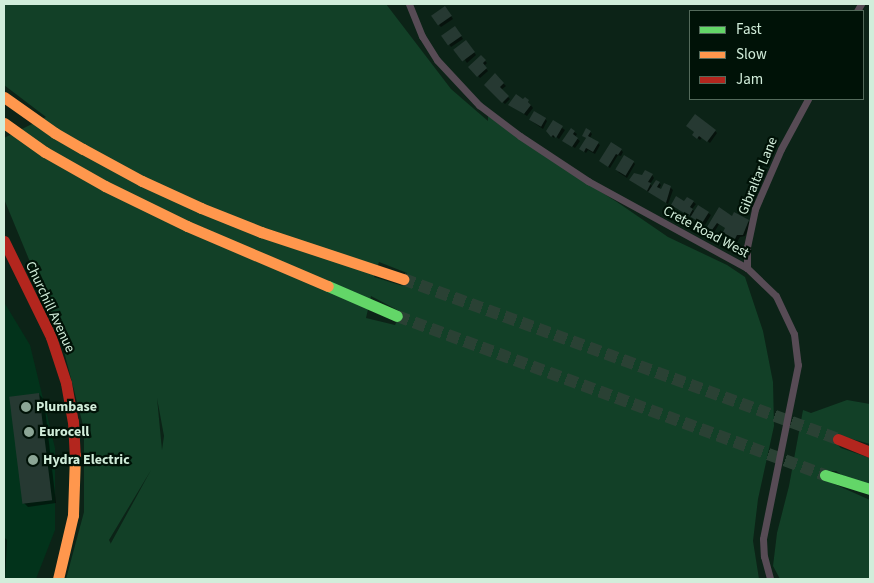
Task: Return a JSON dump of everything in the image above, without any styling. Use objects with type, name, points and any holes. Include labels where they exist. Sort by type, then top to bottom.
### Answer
[{"type":"highway","points":[[4,97],[55,133],[83,149],[142,181],[201,208],[260,232],[403,279]]},
{"type":"highway","points":[[4,123],[44,152],[133,200],[186,226],[396,316]]},
{"type":"highway","name":"Churchill Avenue","points":[[4,240],[6,252],[51,337],[66,383],[73,421],[76,468],[73,515],[58,579]]},
{"type":"highway","points":[[838,439],[870,452]]},
{"type":"highway","points":[[825,474],[870,489]]},
{"type":"street","name":"Crete Road West","points":[[409,4],[422,36],[437,60],[479,105],[520,136],[588,181],[747,268],[776,296],[789,320],[798,349],[797,382],[763,539],[764,556],[770,579]]},
{"type":"street","name":"Gibraltar Lane","points":[[747,268],[747,248],[755,209],[781,149],[807,100]]},
{"type":"shaded area","points":[[4,4],[386,4],[451,89],[488,121],[488,116],[668,237],[727,265],[745,277],[763,331],[773,382],[774,426],[758,499],[753,541],[759,579],[66,579],[84,512],[84,429],[59,332],[4,199],[4,138],[46,117],[4,85]],"holes":[[[379,262],[407,273],[403,286],[374,277]],[[371,296],[401,312],[395,325],[366,318]],[[157,398],[164,436],[162,450]],[[151,470],[111,544],[109,540]]]},
{"type":"shaded area","points":[[4,302],[30,345],[55,448],[55,530],[36,579],[4,579]]},
{"type":"shaded area","points":[[847,400],[870,404],[870,444],[837,435],[834,441],[841,448],[870,458],[870,484],[843,476],[836,471],[830,471],[823,479],[870,500],[870,579],[780,579],[773,566],[777,533],[789,486],[803,410],[811,413]]},
{"type":"building","points":[[445,6],[452,16],[438,26],[431,16]]},
{"type":"building","points":[[455,26],[462,36],[448,46],[441,36]]},
{"type":"building","points":[[466,40],[475,52],[462,62],[453,50]]},
{"type":"building","points":[[481,55],[486,60],[483,63],[487,68],[477,77],[468,67]]},
{"type":"building","points":[[495,73],[504,83],[500,87],[509,96],[502,103],[484,85]]},
{"type":"building","points":[[516,94],[523,99],[525,97],[531,105],[524,114],[508,105]]},
{"type":"building","points":[[534,111],[546,118],[541,127],[529,120]]},
{"type":"building","points":[[695,114],[716,130],[707,142],[699,136],[697,139],[692,135],[694,132],[686,126]]},
{"type":"building","points":[[553,120],[563,126],[556,138],[553,135],[551,137],[546,131]]},
{"type":"building","points":[[571,128],[575,131],[573,134],[578,138],[572,147],[562,141]]},
{"type":"building","points":[[586,128],[591,131],[588,136],[599,142],[593,152],[586,148],[584,152],[579,149],[586,138],[582,136]]},
{"type":"building","points":[[611,142],[622,149],[618,155],[616,154],[608,167],[599,161]]},
{"type":"building","points":[[624,155],[634,161],[626,176],[615,170]]},
{"type":"building","points":[[645,170],[653,174],[648,182],[651,183],[647,191],[629,180],[634,173],[642,175]]},
{"type":"building","points":[[656,180],[660,182],[657,187],[661,189],[664,183],[671,186],[666,203],[648,192]]},
{"type":"building","points":[[676,196],[684,201],[687,197],[694,201],[690,207],[693,209],[689,216],[671,205]]},
{"type":"building","points":[[698,205],[709,212],[702,224],[691,217]]},
{"type":"building","points":[[719,207],[732,216],[734,212],[749,220],[743,235],[737,235],[734,241],[722,234],[725,228],[717,223],[712,230],[707,227]]},
{"type":"building","points":[[39,393],[52,500],[22,504],[9,397]]},
{"type":"tunnel","points":[[403,279],[838,439]]},
{"type":"tunnel","points":[[397,316],[825,475]]},
{"type":"traffic: fast","points":[[328,286],[397,316]]},
{"type":"traffic: fast","points":[[825,475],[870,489]]},
{"type":"traffic: slow","points":[[4,97],[55,133],[83,149],[142,181],[201,208],[261,232],[403,279]]},
{"type":"traffic: slow","points":[[4,123],[45,152]]},
{"type":"traffic: slow","points":[[45,152],[105,186],[187,226],[328,286]]},
{"type":"traffic: slow","points":[[58,579],[73,515],[75,455]]},
{"type":"traffic: jam","points":[[4,241],[51,337],[66,383],[73,421],[75,455]]},
{"type":"traffic: jam","points":[[838,439],[870,452]]},
{"type":"place","name":"Plumbase","points":[[26,407]]},
{"type":"place","name":"Eurocell","points":[[29,432]]},
{"type":"place","name":"Hydra Electric","points":[[33,460]]}]
